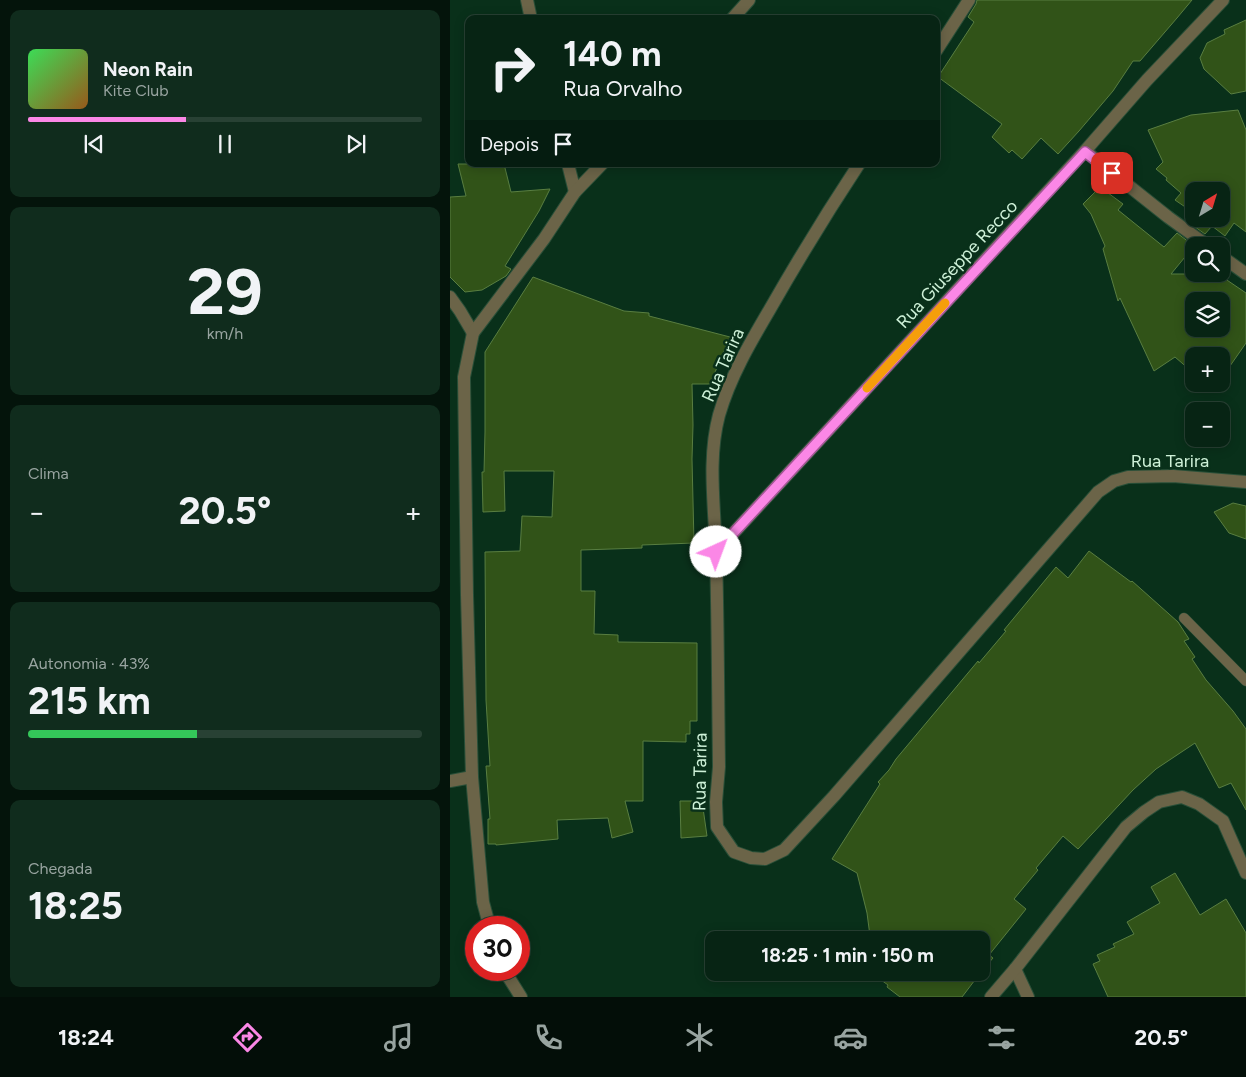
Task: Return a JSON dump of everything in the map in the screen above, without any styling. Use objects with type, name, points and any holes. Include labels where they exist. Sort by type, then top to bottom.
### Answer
[{"type":"street","points":[[526,0],[530,15]]},
{"type":"street","points":[[736,15],[749,0]]},
{"type":"street","points":[[940,45],[969,0]]},
{"type":"street","name":"Rua Giuseppe Recco","points":[[716,552],[1085,152],[1147,80],[1223,0]]},
{"type":"street","points":[[1085,152],[1196,237]]},
{"type":"street","points":[[569,167],[575,192]]},
{"type":"street","points":[[487,916],[483,902],[472,777],[464,377],[474,333],[544,239],[575,192],[599,167]]},
{"type":"street","name":"Rua Tarira","points":[[858,167],[784,283],[746,351],[730,385],[720,415],[714,444],[713,495],[716,552],[719,767],[716,802],[717,827],[734,852],[751,858],[765,859],[784,850],[834,796],[1098,492],[1114,481],[1128,477],[1173,476],[1246,482]]},
{"type":"street","points":[[1230,262],[1246,274]]},
{"type":"street","points":[[450,297],[474,333]]},
{"type":"street","points":[[450,781],[472,777]]},
{"type":"street","points":[[991,997],[1126,827],[1159,802],[1182,797],[1199,804],[1223,821],[1246,873]]},
{"type":"street","points":[[1015,969],[1028,997]]},
{"type":"street","points":[[511,981],[521,997]]},
{"type":"lane","points":[[1184,618],[1246,681]]},
{"type":"building","points":[[977,0],[1192,0],[1140,61],[1133,61],[1113,91],[1058,154],[1041,138],[1022,159],[1012,150],[1009,153],[992,137],[1002,124],[940,78],[940,74],[974,22],[968,17]]},
{"type":"building","points":[[1246,20],[1246,91],[1231,94],[1204,69],[1200,58],[1207,43],[1225,34],[1224,30]]},
{"type":"building","points":[[1238,110],[1246,130],[1246,232],[1234,223],[1225,236],[1215,228],[1230,228],[1230,182],[1185,182],[1185,207],[1175,200],[1181,193],[1156,169],[1163,162],[1148,130],[1191,115]]},
{"type":"building","points":[[458,164],[465,164],[465,167],[505,167],[511,192],[550,189],[539,211],[505,266],[511,269],[506,276],[482,290],[465,292],[450,277],[450,197],[466,196]]},
{"type":"building","points":[[1100,187],[1123,204],[1118,210],[1164,247],[1177,233],[1185,239],[1185,257],[1171,274],[1185,274],[1185,282],[1230,282],[1246,293],[1246,343],[1230,366],[1230,347],[1185,347],[1185,366],[1175,357],[1154,371],[1120,298],[1118,301],[1103,249],[1105,246],[1091,214],[1083,204]]},
{"type":"building","points":[[1196,228],[1210,228],[1205,234]]},
{"type":"building","points":[[533,277],[624,311],[649,313],[649,316],[730,337],[710,384],[692,384],[694,543],[642,545],[642,548],[581,550],[581,591],[595,591],[594,634],[618,635],[618,642],[697,643],[697,721],[690,721],[690,734],[686,734],[686,742],[643,741],[643,801],[625,801],[633,832],[612,838],[608,818],[557,820],[558,839],[496,845],[488,844],[488,819],[490,819],[486,766],[490,766],[486,700],[485,552],[520,551],[522,516],[552,517],[554,471],[504,471],[505,511],[483,512],[485,352]]},
{"type":"building","points":[[1233,503],[1246,506],[1246,539],[1229,533],[1214,512]]},
{"type":"building","points":[[1089,551],[1132,581],[1178,622],[1189,639],[1184,641],[1195,657],[1192,659],[1206,680],[1246,729],[1246,810],[1231,783],[1219,788],[1195,743],[1156,769],[1133,790],[1078,849],[1063,836],[1036,868],[1038,870],[1014,899],[1026,909],[990,954],[990,931],[869,931],[857,873],[832,859],[880,784],[878,782],[978,661],[979,663],[1006,631],[1004,630],[1056,567],[1068,578]]},
{"type":"building","points":[[680,801],[702,801],[707,836],[681,838]]},
{"type":"building","points":[[1175,873],[1200,915],[1226,899],[1246,933],[1246,997],[1108,997],[1093,964],[1100,961],[1097,955],[1115,947],[1113,944],[1134,934],[1127,922],[1160,903],[1151,887]]},
{"type":"building","points":[[882,981],[974,981],[962,997],[900,997],[887,987],[888,985]]},
{"type":"slow traffic","points":[[867,388],[945,303]]},
{"type":"route","points":[[716,552],[1085,152],[1112,173]]}]
